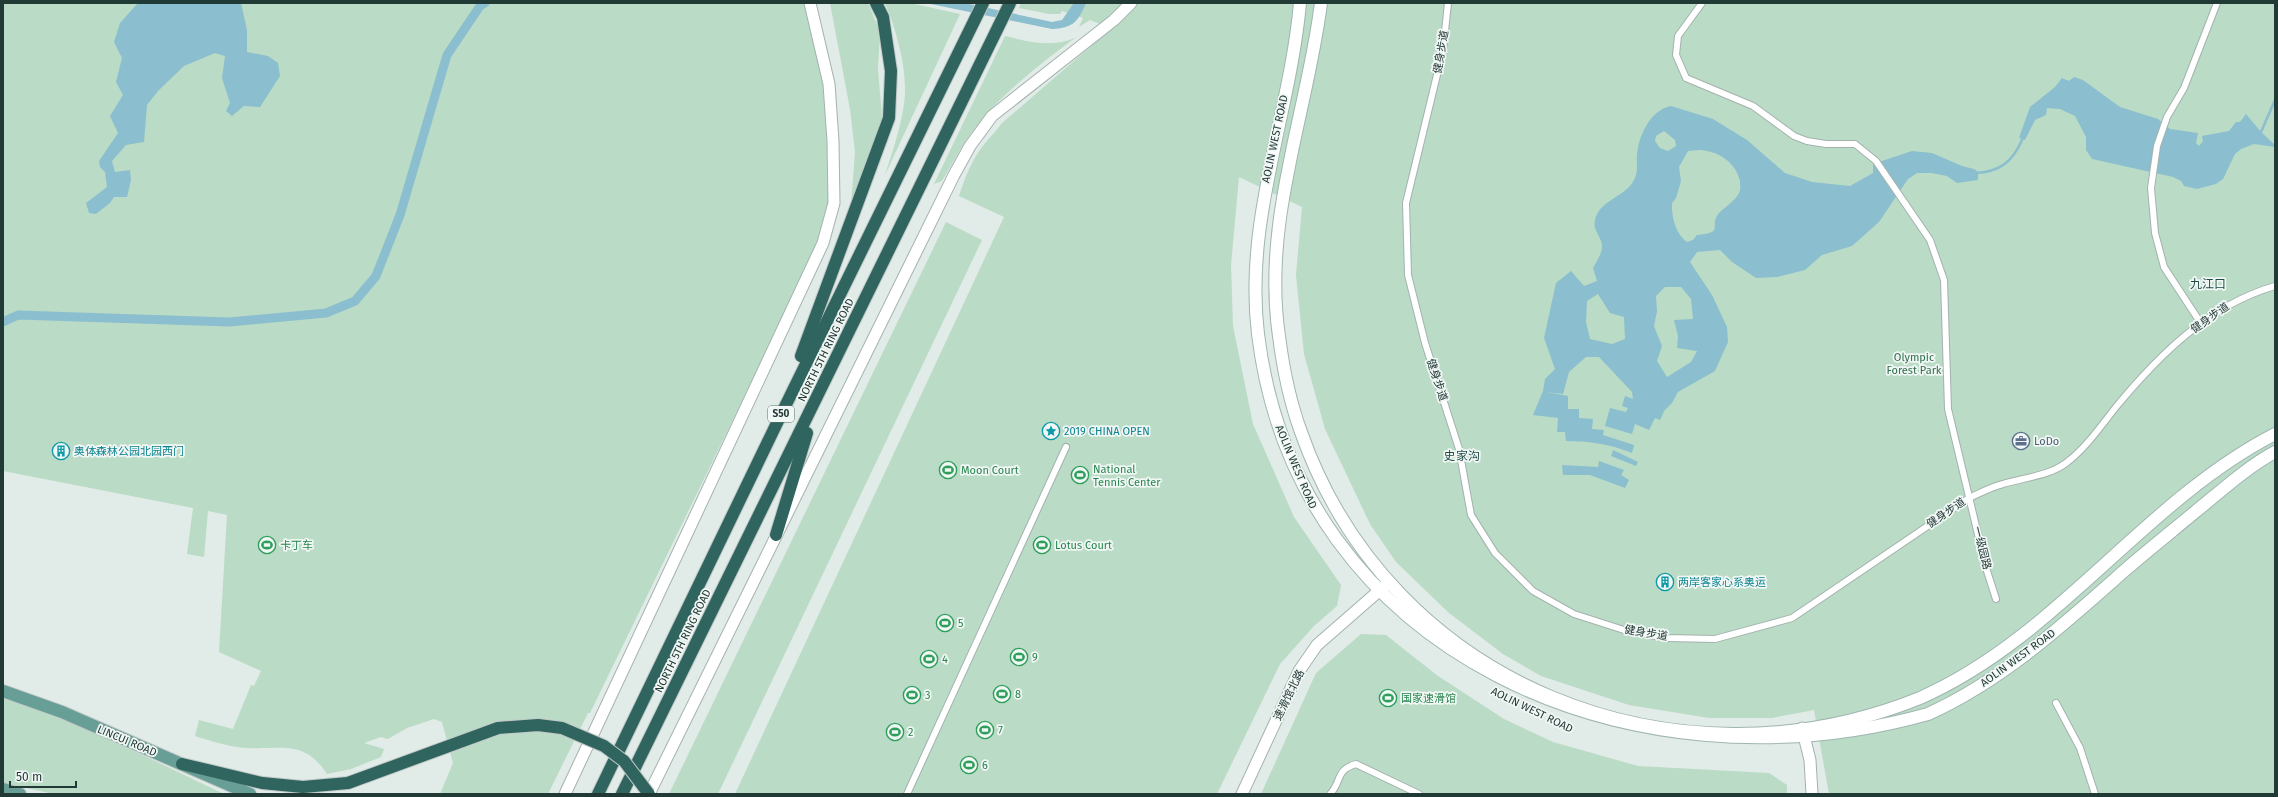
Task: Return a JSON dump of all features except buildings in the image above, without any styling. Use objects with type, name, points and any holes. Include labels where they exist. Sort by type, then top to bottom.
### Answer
[{"type":"highway","name":"NORTH 5TH RING ROAD","points":[[598,794],[982,3]]},
{"type":"highway","name":"NORTH 5TH RING ROAD","points":[[622,794],[817,400],[1009,5]]},
{"type":"highway","points":[[776,425],[868,179],[889,118],[891,71],[886,33],[878,7]]},
{"type":"highway","points":[[776,535],[817,400]]},
{"type":"highway","points":[[182,764],[262,783],[303,787],[348,783],[498,728],[538,725],[562,728],[604,746],[624,761],[649,794]]},
{"type":"main road","name":"AOLIN WEST ROAD","points":[[1300,3],[1292,59],[1260,219],[1257,268],[1257,330],[1271,404],[1301,485],[1348,564],[1374,594],[1415,636]]},
{"type":"main road","name":"AOLIN WEST ROAD","points":[[1321,3],[1280,209],[1276,280],[1278,332],[1296,417],[1314,464],[1347,528],[1412,608],[1439,632],[1472,657],[1511,681],[1571,709],[1596,718],[1644,730],[1700,737],[1735,739],[1802,727],[1843,724],[1901,706],[1931,692],[1976,667],[2026,630],[2086,581],[2163,511],[2241,451],[2275,434]]},
{"type":"main road","name":"AOLIN WEST ROAD","points":[[1853,740],[1893,728],[1931,712],[1996,677],[2058,630],[2128,568],[2206,503],[2275,452]]},
{"type":"main road","name":"LINCUI ROAD","points":[[3,690],[62,712],[250,794]]},
{"type":"main road","points":[[1794,751],[1821,747]]},
{"type":"main road","points":[[3,789],[20,794]]},
{"type":"street","points":[[565,794],[823,243],[834,203],[833,141],[829,84],[810,3]]},
{"type":"street","points":[[649,794],[970,146],[992,116],[1029,85],[1114,20],[1131,3]]},
{"type":"street","name":"健身步道","points":[[1448,3],[1443,50],[1406,203],[1408,274],[1425,343],[1459,448],[1471,515],[1495,553],[1533,591],[1574,614],[1627,631],[1667,638],[1715,639],[1792,618],[1969,498],[2000,484],[2048,471],[2064,464],[2082,450],[2144,376],[2200,322],[2232,303],[2257,291],[2275,286]]},
{"type":"street","name":"一级园路","points":[[1702,3],[1678,36],[1676,55],[1686,78],[1753,106],[1794,136],[1826,144],[1855,144],[1876,161],[1930,240],[1944,280],[1948,409],[1969,498],[1996,599]]},
{"type":"street","points":[[2200,322],[2164,267],[2155,233],[2151,188],[2157,146],[2166,122],[2184,88],[2217,3]]},
{"type":"street","points":[[908,792],[1066,447]]},
{"type":"street","name":"速滑馆北路","points":[[1242,794],[1299,671],[1318,645],[1374,594],[1391,582]]},
{"type":"street","points":[[2056,703],[2080,748],[2095,794]]},
{"type":"street","points":[[1802,727],[1808,749],[1812,794]]},
{"type":"street","points":[[1330,794],[1340,774],[1347,767],[1356,764],[1419,794]]},
{"type":"green space","points":[[3,3],[807,3],[824,85],[828,124],[831,205],[819,243],[590,713],[588,713],[548,794],[440,794],[453,763],[442,722],[434,719],[407,728],[388,739],[381,737],[364,743],[384,749],[381,757],[351,769],[327,774],[310,755],[301,751],[282,748],[240,747],[220,744],[195,736],[199,720],[233,729],[251,685],[254,686],[261,671],[219,652],[227,515],[208,511],[204,557],[187,554],[193,508],[3,471]]},
{"type":"green space","points":[[830,3],[868,3],[880,32],[878,69],[882,117],[869,161],[851,205],[855,152],[850,109]]},
{"type":"green space","points":[[885,3],[910,3],[960,14],[885,175],[901,120],[905,97],[905,77],[899,44]]},
{"type":"green space","name":"Olympic Forest Park","points":[[1021,3],[2275,3],[2275,794],[1829,794],[1814,710],[1772,718],[1709,718],[1629,705],[1541,676],[1503,654],[1449,613],[1396,562],[1370,524],[1325,429],[1304,354],[1296,275],[1302,207],[1239,177],[1231,265],[1233,326],[1253,424],[1294,517],[1341,585],[1337,606],[1314,626],[1280,664],[1217,794],[735,794],[1004,217],[959,196],[970,168],[981,148],[1002,123],[1104,35],[1098,23],[1090,20],[1079,27],[1083,18],[1062,11],[1060,14],[1049,14],[1019,8]]},
{"type":"green space","points":[[1005,36],[1040,43],[1057,43],[1075,38],[1032,71],[992,108],[958,152],[942,181],[934,184]]},
{"type":"green space","points":[[946,222],[982,240],[718,794],[669,794]]},
{"type":"green space","name":"国家速滑馆","points":[[1361,634],[1386,635],[1438,676],[1504,719],[1553,742],[1638,766],[1769,773],[1787,785],[1787,794],[1261,794],[1316,673]]},
{"type":"green space","points":[[3,698],[59,718],[87,730],[224,794],[54,794],[3,783]]},
{"type":"water","points":[[138,3],[241,3],[247,30],[247,52],[268,56],[278,63],[280,76],[260,107],[244,106],[232,116],[226,111],[230,103],[222,78],[225,56],[215,53],[184,66],[158,91],[147,105],[144,142],[126,145],[112,161],[115,172],[130,170],[131,180],[127,197],[114,197],[110,203],[96,214],[89,213],[86,203],[107,187],[105,172],[100,167],[99,161],[118,133],[110,116],[123,95],[116,82],[122,58],[114,42],[120,23]]},
{"type":"water","points":[[926,3],[965,3],[1052,22],[1062,20],[1074,3],[1086,3],[1074,23],[1065,27],[1052,29]]},
{"type":"water","points":[[2074,77],[2083,80],[2120,107],[2158,119],[2170,129],[2198,133],[2196,143],[2199,146],[2203,141],[2202,136],[2229,131],[2236,122],[2240,122],[2246,114],[2261,132],[2275,145],[2275,147],[2254,144],[2241,149],[2235,154],[2223,179],[2216,184],[2197,189],[2184,186],[2181,181],[2173,177],[2092,159],[2086,150],[2086,137],[2075,116],[2060,109],[2047,108],[2046,115],[2035,120],[2025,140],[2019,138],[2030,107],[2055,87],[2062,78],[2069,81]]},
{"type":"water","points":[[1671,106],[1713,119],[1747,140],[1785,173],[1812,182],[1850,186],[1873,173],[1873,164],[1912,151],[1932,153],[1962,166],[1974,169],[1978,172],[1978,180],[1957,183],[1947,176],[1931,173],[1917,173],[1908,179],[1879,222],[1852,246],[1822,255],[1805,270],[1777,277],[1756,278],[1732,262],[1720,250],[1697,252],[1690,262],[1712,295],[1727,327],[1728,342],[1715,371],[1678,392],[1672,403],[1664,411],[1660,420],[1655,418],[1649,430],[1635,424],[1632,434],[1605,426],[1610,408],[1626,412],[1628,408],[1622,406],[1625,396],[1633,399],[1632,392],[1599,357],[1586,357],[1569,372],[1563,394],[1546,392],[1568,396],[1568,409],[1579,409],[1579,418],[1593,419],[1592,429],[1604,430],[1603,435],[1634,445],[1632,453],[1616,447],[1566,441],[1565,432],[1557,432],[1558,418],[1533,415],[1543,391],[1545,379],[1555,369],[1544,338],[1556,283],[1571,271],[1584,286],[1597,281],[1593,268],[1600,255],[1602,243],[1594,224],[1597,213],[1607,203],[1625,191],[1634,180],[1637,170],[1638,149],[1646,125],[1657,113]],"holes":[[[1664,131],[1675,140],[1676,146],[1668,151],[1660,148],[1655,141],[1656,136]],[[1699,150],[1713,152],[1725,158],[1738,174],[1740,181],[1740,192],[1735,199],[1719,213],[1716,218],[1714,230],[1706,234],[1697,235],[1693,240],[1687,242],[1680,235],[1675,225],[1672,203],[1676,198],[1681,181],[1679,167],[1688,151]],[[1665,287],[1681,287],[1691,299],[1693,319],[1674,320],[1678,336],[1677,348],[1697,351],[1691,362],[1667,377],[1657,361],[1662,346],[1654,326],[1657,311],[1656,296]],[[1598,294],[1610,313],[1624,317],[1625,339],[1612,344],[1590,339],[1586,322],[1587,301]]]},
{"type":"water","points":[[1613,450],[1638,462],[1636,466],[1611,456]]},
{"type":"water","points":[[1599,461],[1624,470],[1621,475],[1629,480],[1625,488],[1590,475],[1563,475],[1562,465],[1598,467]]},
{"type":"waterway","points":[[3,322],[18,315],[229,322],[326,313],[355,301],[376,276],[400,215],[447,55],[480,6],[485,3]]},
{"type":"waterway","points":[[2259,133],[2261,132],[2275,100]]},
{"type":"waterway","points":[[1975,173],[1999,168],[2005,164],[2015,153],[2023,138]]},
{"type":"place","name":"2019 CHINA OPEN","points":[[1051,431]]},
{"type":"place","name":"LoDo","points":[[2021,441]]},
{"type":"place","name":"奥体森林公园北园西门","points":[[61,451]]},
{"type":"place","name":"Moon Court","points":[[948,470]]},
{"type":"place","name":"National Tennis Center","points":[[1080,475]]},
{"type":"place","name":"卡丁车","points":[[267,545]]},
{"type":"place","name":"Lotus Court","points":[[1042,545]]},
{"type":"place","name":"两岸客家心系奥运","points":[[1665,582]]},
{"type":"place","name":"5","points":[[945,623]]},
{"type":"place","name":"9","points":[[1019,657]]},
{"type":"place","name":"4","points":[[929,659]]},
{"type":"place","name":"8","points":[[1002,694]]},
{"type":"place","name":"3","points":[[912,695]]},
{"type":"place","name":"国家速滑馆","points":[[1388,698]]},
{"type":"place","name":"7","points":[[985,730]]},
{"type":"place","name":"2","points":[[895,732]]},
{"type":"place","name":"6","points":[[969,765]]},
{"type":"district","name":"九江口","points":[[2208,284]]},
{"type":"district","name":"史家沟","points":[[1462,456]]}]
